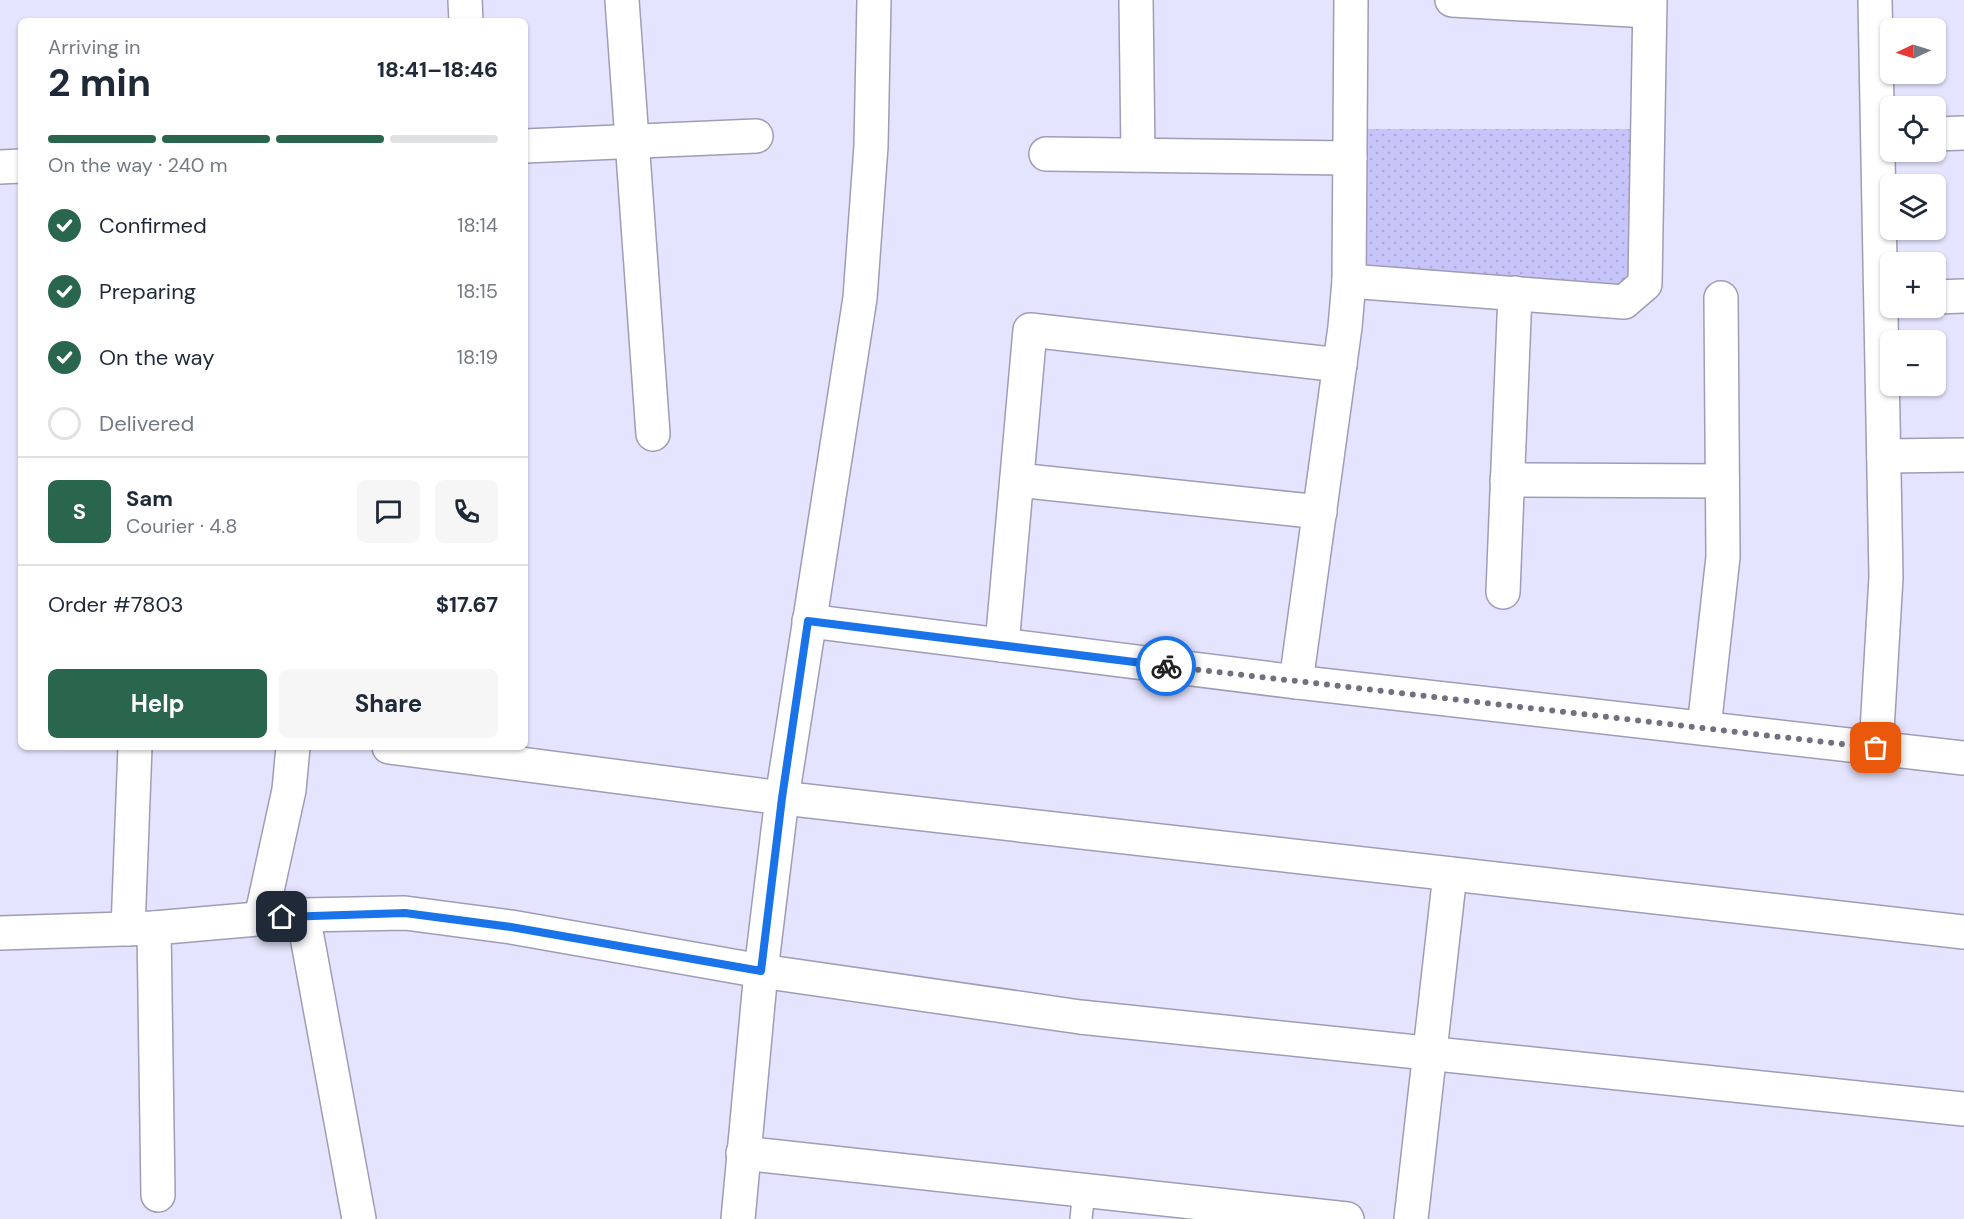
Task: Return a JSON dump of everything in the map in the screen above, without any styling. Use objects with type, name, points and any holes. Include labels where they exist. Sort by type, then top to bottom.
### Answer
[{"type":"street","points":[[465,0],[466,18]]},
{"type":"street","points":[[622,0],[654,434]]},
{"type":"street","points":[[738,1219],[761,971],[782,798],[860,298],[871,146],[874,0]]},
{"type":"street","points":[[1136,0],[1138,155]]},
{"type":"street","points":[[1296,682],[1340,365],[1349,281],[1351,0]]},
{"type":"street","points":[[1349,281],[1624,302],[1645,284],[1649,5],[1452,0]]},
{"type":"street","points":[[1875,0],[1881,96]]},
{"type":"street","points":[[1946,134],[1964,133]]},
{"type":"street","points":[[528,146],[756,136]]},
{"type":"street","points":[[1046,154],[1350,158]]},
{"type":"street","points":[[1884,162],[1885,252]]},
{"type":"street","points":[[0,167],[18,166]]},
{"type":"street","points":[[1503,592],[1515,293]]},
{"type":"street","points":[[1946,297],[1964,296]]},
{"type":"street","points":[[1704,729],[1723,557],[1721,298]]},
{"type":"street","points":[[1876,748],[1886,577],[1885,318]]},
{"type":"street","points":[[1002,645],[1030,330],[1340,365]]},
{"type":"street","points":[[1884,456],[1964,455]]},
{"type":"street","points":[[1017,480],[1320,512]]},
{"type":"street","points":[[1507,480],[1722,481]]},
{"type":"street","points":[[808,621],[1296,682],[1964,758]]},
{"type":"street","points":[[135,750],[141,928],[158,1196]]},
{"type":"street","points":[[261,918],[289,790],[293,750]]},
{"type":"street","points":[[412,750],[782,798],[1964,932]]},
{"type":"street","points":[[1411,1219],[1450,874]]},
{"type":"street","points":[[0,933],[141,928],[303,915],[405,913],[511,927],[761,971],[1080,1017],[1964,1109]]},
{"type":"street","points":[[303,915],[359,1219]]},
{"type":"street","points":[[743,1153],[1083,1205],[1347,1219]]},
{"type":"shaded area","points":[[1350,129],[1647,129],[1645,284],[1624,302],[1349,278]]},
{"type":"way so far","points":[[1166,666],[1876,748]]},
{"type":"route","points":[[282,917],[405,913],[511,927],[761,971],[782,798],[808,621],[1166,666]]}]
